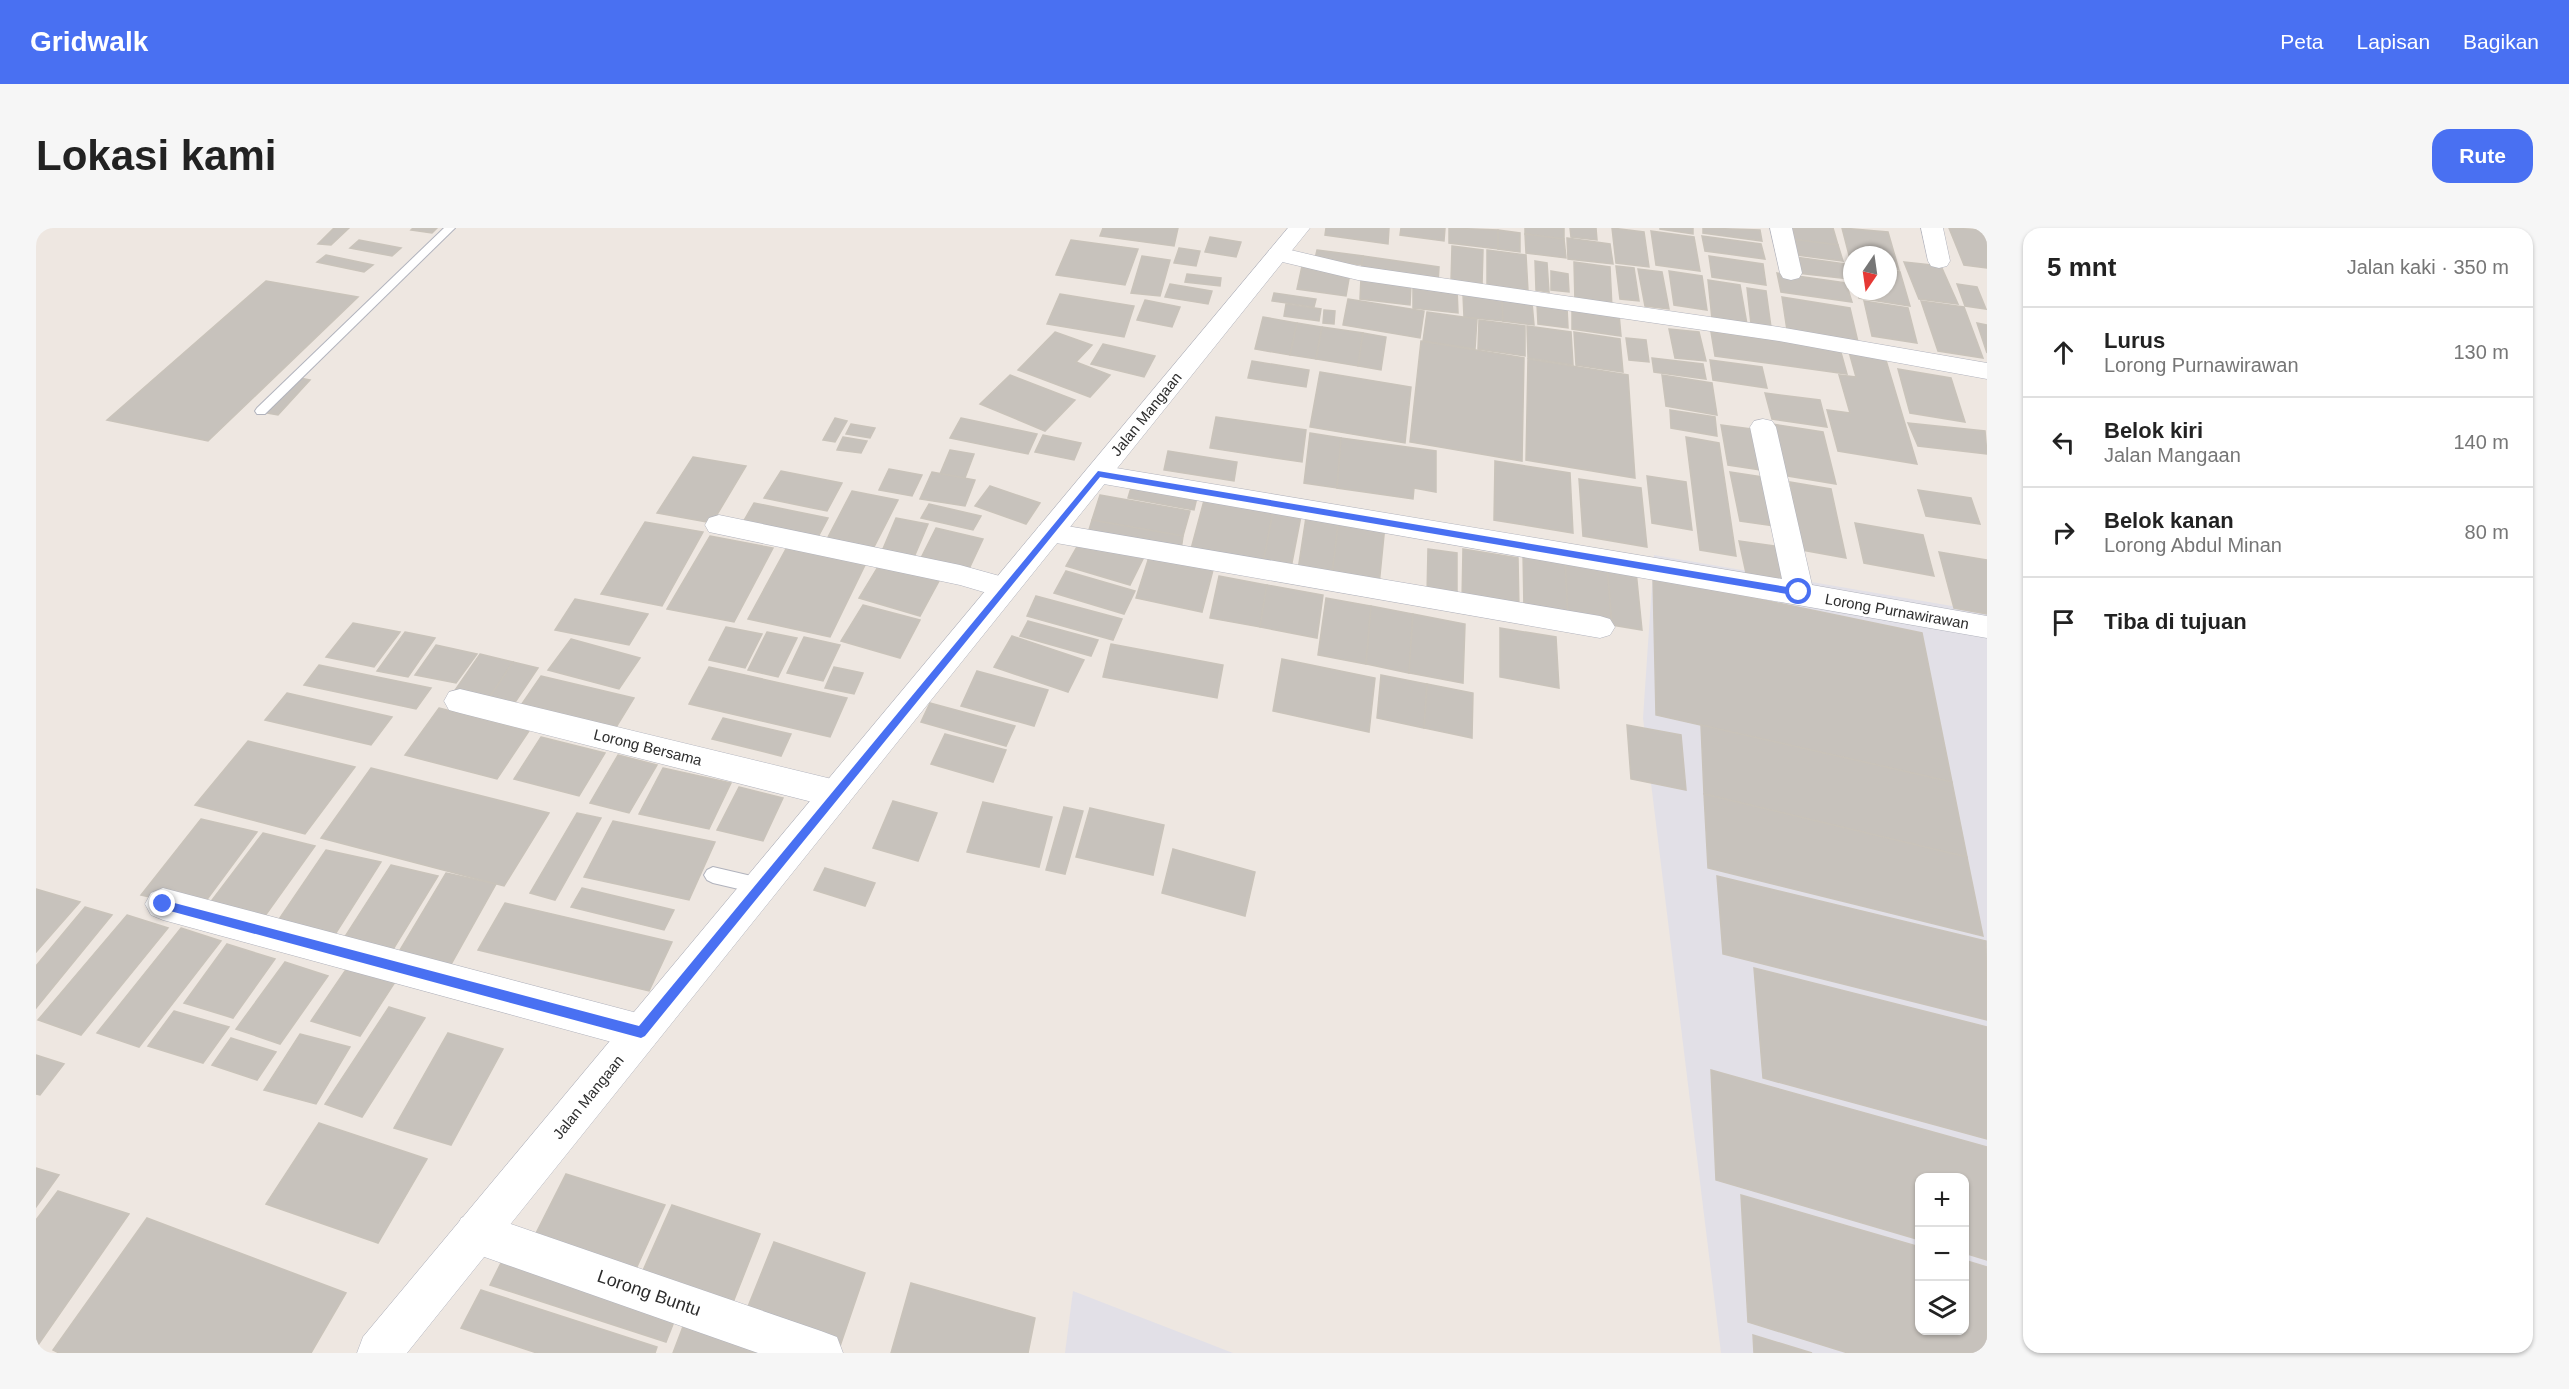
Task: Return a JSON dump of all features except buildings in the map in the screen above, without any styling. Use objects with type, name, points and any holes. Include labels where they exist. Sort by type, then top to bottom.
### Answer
[{"type":"street","name":"Jalan Mangaan","points":[[379,1353],[1299,228]]},
{"type":"street","points":[[1781,228],[1791,273]]},
{"type":"street","points":[[1932,228],[1939,261]]},
{"type":"street","points":[[1278,254],[1358,273],[1779,334],[1987,371]]},
{"type":"street","points":[[1763,427],[1799,592]]},
{"type":"street","name":"Lorong Purnawirawan","points":[[1098,474],[1799,592],[1987,627]]},
{"type":"street","points":[[719,525],[960,575],[1005,587]]},
{"type":"street","points":[[1049,533],[1600,627]]},
{"type":"street","name":"Lorong Bersama","points":[[460,701],[836,794]]},
{"type":"street","points":[[163,904],[641,1032]]},
{"type":"street","name":"Lorong Buntu","points":[[476,1233],[821,1353]]},
{"type":"lane","points":[[261,411],[450,228]]},
{"type":"lane","points":[[713,875],[760,886]]},
{"type":"shaded area","points":[[1654,555],[1987,612],[1987,1353],[1721,1353],[1643,718]]},
{"type":"shaded area","points":[[1073,1291],[1233,1353],[1065,1353]]},
{"type":"route","points":[[163,904],[641,1032],[1098,474],[1799,592]]}]
